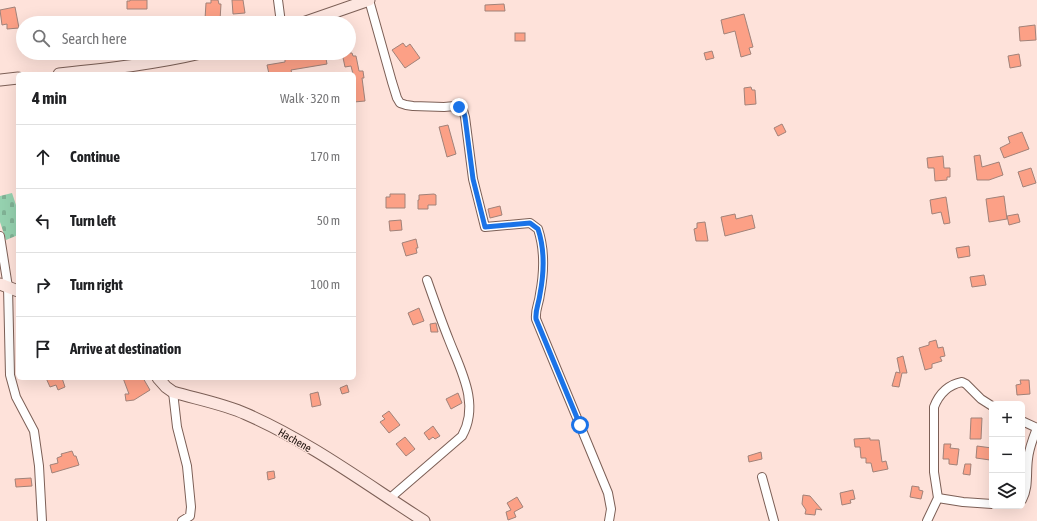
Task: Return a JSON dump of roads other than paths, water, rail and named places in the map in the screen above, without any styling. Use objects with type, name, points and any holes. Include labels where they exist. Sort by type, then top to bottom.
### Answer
[{"type":"street","points":[[278,0],[280,16]]},
{"type":"street","points":[[321,16],[356,2],[369,0],[392,82],[400,103],[413,106],[455,106],[463,110],[473,179],[485,227],[530,223],[538,229],[544,256],[536,319],[608,492],[611,509],[609,521]]},
{"type":"street","points":[[76,72],[166,60]]},
{"type":"street","points":[[0,80],[16,78]]},
{"type":"street","points":[[0,236],[9,287],[10,375],[16,397],[34,431],[39,466],[42,521]]},
{"type":"street","points":[[389,499],[462,436],[466,429],[470,410],[469,394],[427,280]]},
{"type":"street","name":"Hachene","points":[[160,380],[173,392],[245,414],[277,429],[339,465],[424,521]]},
{"type":"street","points":[[927,521],[938,498],[934,465],[934,407],[938,398],[947,388],[955,383],[962,382],[982,400],[989,404]]},
{"type":"street","points":[[173,392],[177,427],[187,466],[192,507],[190,516],[182,521]]},
{"type":"street","points":[[1025,422],[1037,428],[1028,458],[1027,486],[1025,495]]},
{"type":"street","points":[[762,477],[774,521]]},
{"type":"street","points":[[938,498],[989,504]]}]
